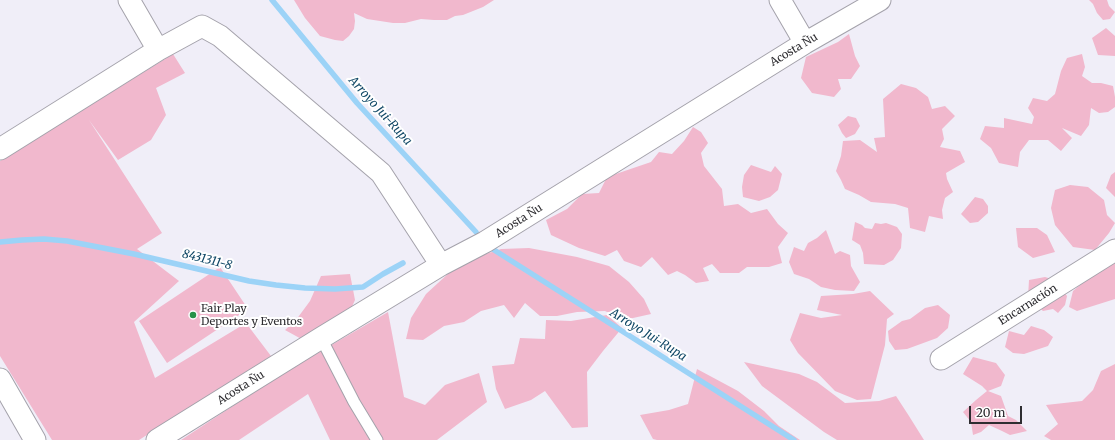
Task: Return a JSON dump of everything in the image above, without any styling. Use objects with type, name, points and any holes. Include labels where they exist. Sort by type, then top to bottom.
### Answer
[{"type":"street","points":[[129,0],[158,50]]},
{"type":"street","points":[[780,0],[805,43]]},
{"type":"street","name":"Acosta Ñu","points":[[157,440],[441,265],[484,242],[805,43],[880,0]]},
{"type":"street","points":[[0,149],[158,50],[202,26],[220,36],[381,173],[441,265]]},
{"type":"street","name":"Encarnación","points":[[941,359],[1115,250]]},
{"type":"street","points":[[0,379],[36,440]]},
{"type":"lane","points":[[321,338],[354,402],[377,440]]},
{"type":"shaded area","points":[[294,0],[494,0],[483,7],[447,20],[421,19],[405,23],[393,23],[367,19],[354,13],[354,29],[343,41],[320,36],[305,18]]},
{"type":"shaded area","points":[[1089,0],[1107,0],[1109,6],[1115,12],[1110,19],[1103,20]]},
{"type":"shaded area","points":[[1106,28],[1115,36],[1115,56],[1098,55],[1092,38]]},
{"type":"shaded area","points":[[849,34],[855,56],[860,66],[851,79],[838,79],[841,89],[834,97],[812,93],[801,78],[806,57],[838,42]]},
{"type":"shaded area","points":[[173,54],[185,73],[156,88],[166,115],[151,140],[118,160],[89,120],[162,233],[137,249],[179,281],[134,322],[155,378],[246,323],[271,356],[139,440],[52,440],[0,356],[0,161]]},
{"type":"shaded area","points":[[1082,54],[1085,67],[1082,76],[1092,83],[1101,83],[1113,86],[1115,107],[1108,112],[1099,113],[1091,108],[1089,125],[1081,136],[1062,128],[1072,138],[1061,151],[1048,140],[1029,140],[1020,152],[1018,167],[999,163],[991,148],[980,139],[985,126],[1004,128],[1004,118],[1032,124],[1034,117],[1028,108],[1033,98],[1047,101],[1055,94],[1061,71],[1067,58]]},
{"type":"shaded area","points":[[901,84],[916,88],[928,97],[932,109],[945,106],[955,116],[942,129],[944,139],[940,147],[960,151],[965,162],[946,173],[953,192],[945,198],[942,210],[943,219],[929,216],[925,232],[910,228],[908,208],[895,204],[871,202],[845,189],[836,171],[841,156],[843,141],[860,140],[877,152],[874,138],[885,137],[883,99]]},
{"type":"shaded area","points":[[848,116],[856,118],[860,126],[855,134],[846,138],[838,125]]},
{"type":"shaded area","points":[[693,127],[701,132],[708,143],[701,153],[704,166],[722,189],[724,206],[738,204],[751,213],[767,209],[778,224],[788,233],[778,247],[782,263],[769,267],[747,267],[739,273],[720,273],[712,264],[703,268],[709,281],[696,283],[677,271],[668,275],[652,257],[641,267],[624,261],[617,250],[605,256],[579,248],[551,235],[546,220],[567,209],[582,194],[599,193],[607,177],[651,162],[659,152],[672,154],[684,141]]},
{"type":"shaded area","points":[[751,165],[771,172],[775,166],[782,174],[778,190],[770,197],[759,201],[743,197],[742,187],[744,175]]},
{"type":"shaded area","points":[[1115,172],[1115,197],[1106,188],[1111,175]]},
{"type":"shaded area","points":[[1070,185],[1088,187],[1104,200],[1107,215],[1115,223],[1095,250],[1073,247],[1055,225],[1051,208],[1055,190]]},
{"type":"shaded area","points":[[975,197],[983,199],[988,206],[988,213],[978,222],[970,223],[961,214]]},
{"type":"shaded area","points":[[855,222],[865,228],[872,229],[875,223],[886,223],[897,227],[902,234],[901,248],[893,260],[884,265],[864,264],[863,253],[860,245],[852,240]]},
{"type":"shaded area","points":[[1016,228],[1037,228],[1047,235],[1055,252],[1033,258],[1018,247]]},
{"type":"shaded area","points":[[826,230],[835,254],[840,251],[850,255],[851,266],[860,282],[854,291],[835,290],[821,287],[809,279],[794,274],[789,262],[794,247],[804,251],[808,243],[817,238]]},
{"type":"shaded area","points":[[529,248],[577,257],[609,266],[629,282],[644,299],[651,314],[624,320],[605,311],[577,312],[557,316],[540,316],[525,303],[514,318],[504,305],[481,311],[464,322],[444,326],[423,340],[406,339],[411,318],[426,294],[450,272],[474,258],[501,249]]},
{"type":"shaded area","points":[[1115,255],[1115,299],[1077,311],[1069,307],[1073,291]]},
{"type":"shaded area","name":"Fair Play Deportes y Eventos","points":[[220,267],[248,309],[167,363],[139,321]]},
{"type":"shaded area","points":[[350,274],[355,300],[350,311],[305,341],[285,330],[296,320],[310,301],[321,276]]},
{"type":"shaded area","points":[[1045,277],[1055,280],[1067,296],[1065,305],[1058,313],[1053,309],[1043,311],[1028,297],[1029,280]]},
{"type":"shaded area","points":[[870,291],[894,314],[887,319],[885,345],[871,399],[857,400],[835,391],[798,353],[790,340],[800,313],[821,318],[842,315],[817,310],[821,296],[853,294]]},
{"type":"shaded area","points":[[938,305],[950,315],[948,328],[937,338],[907,349],[895,350],[889,341],[888,331],[902,321],[910,319],[925,308]]},
{"type":"shaded area","points":[[388,312],[404,397],[425,405],[445,385],[479,373],[487,402],[437,440],[330,440],[308,394],[239,440],[181,440],[280,375]]},
{"type":"shaded area","points":[[607,315],[622,328],[587,372],[588,427],[572,428],[545,391],[531,400],[505,409],[496,389],[492,366],[514,364],[520,338],[545,339],[546,320],[571,321]]},
{"type":"shaded area","points":[[1031,326],[1044,330],[1053,337],[1048,346],[1024,354],[1013,353],[1005,347],[1009,331],[1024,335]]},
{"type":"shaded area","points":[[973,357],[996,363],[1005,375],[1001,386],[988,391],[1001,396],[1008,416],[1016,420],[1027,431],[1010,435],[989,425],[981,432],[973,435],[971,422],[963,412],[987,391],[963,374]]},
{"type":"shaded area","points":[[744,362],[799,374],[817,382],[845,403],[879,401],[896,396],[924,440],[837,440],[762,386]]},
{"type":"shaded area","points":[[1115,364],[1115,440],[1051,440],[1044,436],[1058,424],[1046,405],[1082,401],[1093,390],[1101,371]]},
{"type":"shaded area","points":[[697,369],[738,391],[764,411],[779,426],[800,440],[653,439],[640,415],[669,410],[688,404]]},
{"type":"waterway","name":"Arroyo Jui-Rupa","points":[[272,0],[357,103],[476,232]]},
{"type":"waterway","name":"8431311-8","points":[[0,242],[44,239],[67,241],[134,254],[249,281],[305,288],[335,289],[363,287],[403,263]]},
{"type":"waterway","name":"Arroyo Jui-Rupa","points":[[491,248],[794,440]]},
{"type":"place","name":"Fair Play Deportes y Eventos","points":[[193,315]]}]
